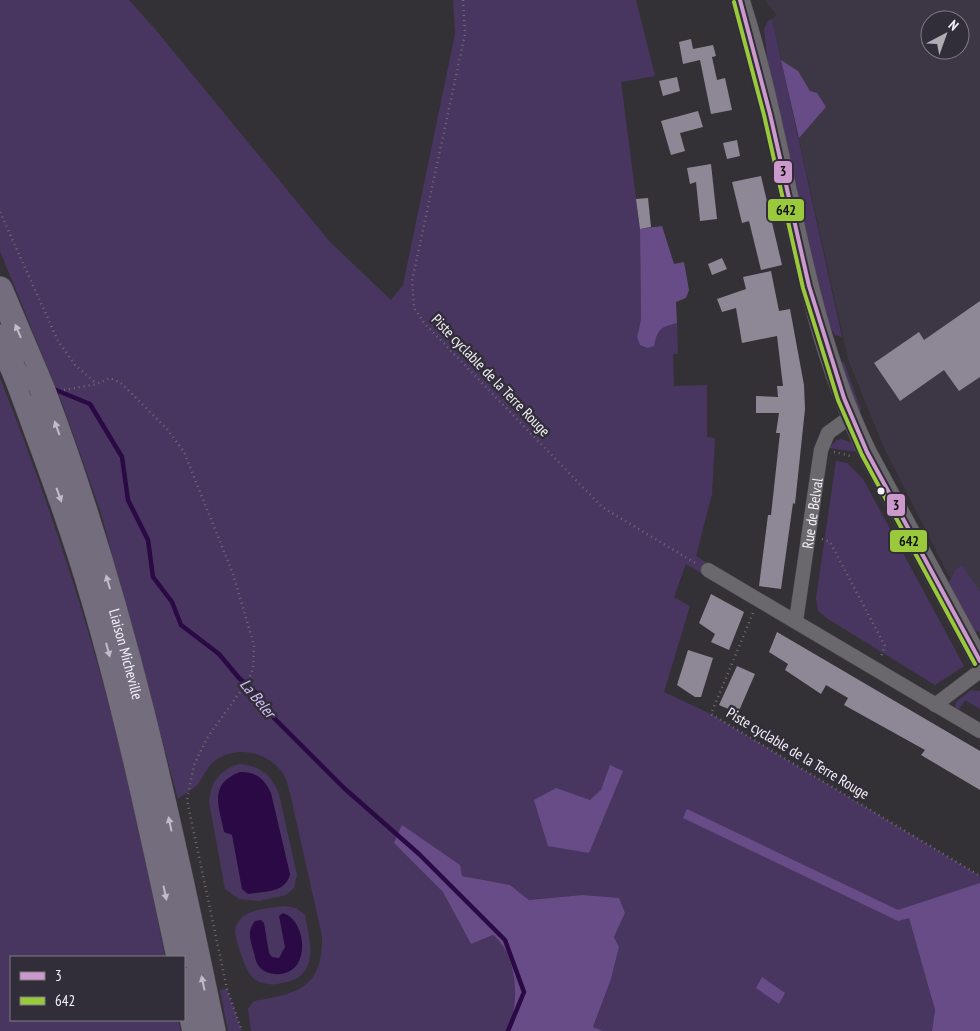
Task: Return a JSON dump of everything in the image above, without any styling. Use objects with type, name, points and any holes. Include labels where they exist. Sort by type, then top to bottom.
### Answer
[{"type":"highway","name":"Liaison Micheville","points":[[0,289],[106,574],[165,799],[214,1031]]},
{"type":"highway","name":"Liaison Micheville","points":[[0,337],[35,381],[144,790],[179,956]]},
{"type":"highway","points":[[185,985],[194,1031]]},
{"type":"main road","points":[[740,0],[826,348],[850,417],[980,661]]},
{"type":"street","name":"Rue de Belval","points":[[796,621],[820,450],[828,433],[850,417]]},
{"type":"street","points":[[708,570],[980,732]]},
{"type":"street","points":[[935,705],[980,671]]},
{"type":"path","name":"Piste cyclable de la Terre Rouge","points":[[463,0],[465,34],[412,281],[414,308],[425,324],[602,507],[708,570]]},
{"type":"path","points":[[0,212],[58,341],[75,365],[97,384]]},
{"type":"path","points":[[35,381],[97,384],[110,378],[121,383],[167,429],[184,452],[233,574],[254,645],[253,669],[248,681],[207,738],[194,765],[187,800],[227,989],[242,1031]]},
{"type":"path","points":[[820,450],[855,457],[867,452]]},
{"type":"path","points":[[809,534],[830,542],[885,646],[877,670]]},
{"type":"path","name":"Piste cyclable de la Terre Rouge","points":[[759,600],[711,714],[980,876]]},
{"type":"shaded area","points":[[0,0],[129,0],[330,242],[391,300],[403,285],[455,34],[453,0],[636,0],[655,76],[621,82],[640,229],[641,320],[637,338],[677,323],[678,354],[673,354],[674,386],[707,385],[707,437],[715,438],[712,494],[696,556],[710,565],[706,576],[686,564],[674,597],[690,606],[664,692],[711,714],[980,876],[980,894],[909,918],[935,1010],[932,1031],[602,1031],[593,1027],[611,979],[619,947],[614,937],[625,913],[582,895],[529,900],[510,885],[462,876],[394,843],[443,892],[471,944],[493,935],[502,944],[513,967],[516,993],[515,1007],[508,1031],[251,1031],[248,1009],[254,1001],[284,995],[296,991],[305,985],[313,977],[318,967],[321,953],[322,936],[290,793],[284,775],[271,762],[255,754],[237,752],[228,754],[215,761],[197,785],[178,799],[101,513],[64,408],[0,251]]},
{"type":"shaded area","points":[[980,0],[980,591],[962,565],[955,570],[950,578],[884,448],[848,359],[772,19],[777,15],[765,1]]},
{"type":"shaded area","points":[[772,19],[842,337],[835,335],[826,320],[770,82],[764,29],[768,21]]},
{"type":"shaded area","points":[[781,60],[798,71],[810,91],[817,93],[826,107],[799,138]]},
{"type":"shaded area","points":[[662,226],[674,264],[684,262],[689,290],[686,298],[676,302],[677,323],[661,330],[654,346],[648,348],[640,345],[637,337],[641,320],[640,229]]},
{"type":"shaded area","points":[[844,362],[861,410],[856,413],[838,365]]},
{"type":"shaded area","points":[[0,378],[56,530],[104,685],[135,811],[165,956],[10,956],[10,1021],[178,1021],[181,1031],[0,1031]]},
{"type":"shaded area","points":[[842,439],[852,443],[858,452],[829,448],[837,440]]},
{"type":"shaded area","points":[[836,461],[847,463],[863,479],[964,666],[935,685],[818,611],[816,598]]},
{"type":"shaded area","points":[[962,565],[980,591],[980,632],[973,630],[948,584],[955,570]]},
{"type":"shaded area","points":[[971,690],[980,691],[980,709],[965,700],[959,710],[955,707],[956,702]]},
{"type":"shaded area","points":[[239,764],[264,772],[272,781],[279,794],[297,875],[294,888],[286,895],[259,901],[239,899],[225,889],[209,802],[212,788],[217,778],[226,770]]},
{"type":"shaded area","points":[[610,765],[623,771],[589,853],[548,846],[534,800],[556,788],[590,800],[601,790]]},
{"type":"shaded area","points":[[240,772],[251,773],[259,777],[271,793],[290,874],[284,885],[274,890],[248,894],[242,889],[232,835],[224,832],[218,797],[223,783]]},
{"type":"shaded area","points":[[687,809],[898,910],[980,883],[980,1031],[932,1031],[935,1010],[909,918],[898,921],[683,818]]},
{"type":"shaded area","points":[[402,825],[460,865],[462,876],[510,885],[529,900],[582,895],[619,898],[625,913],[614,937],[619,947],[611,979],[593,1027],[603,1031],[508,1031],[512,1020],[515,994],[512,967],[508,954],[493,935],[471,944],[443,892],[394,843]]},
{"type":"shaded area","points":[[285,906],[296,908],[305,915],[310,948],[308,964],[305,971],[295,979],[278,984],[263,983],[253,978],[247,970],[237,943],[236,927],[240,919],[249,913]]},
{"type":"shaded area","points":[[283,913],[294,921],[301,934],[301,957],[295,968],[290,971],[272,974],[262,969],[257,963],[250,931],[255,921],[261,920],[264,923],[269,953],[272,957],[279,958],[285,947],[279,916]]},
{"type":"shaded area","points":[[762,977],[785,993],[779,1004],[756,988]]},
{"type":"shaded area","points":[[227,989],[242,1031],[228,1031],[220,990]]},
{"type":"building","points":[[691,39],[693,49],[713,45],[716,56],[712,57],[717,80],[725,78],[732,110],[711,114],[700,60],[683,64],[679,42]]},
{"type":"building","points":[[677,77],[680,91],[663,96],[659,81]]},
{"type":"building","points":[[698,111],[703,127],[680,133],[685,151],[671,155],[661,121]]},
{"type":"building","points":[[737,140],[740,156],[727,159],[723,143]]},
{"type":"building","points":[[711,164],[717,219],[700,221],[696,182],[690,184],[687,168]]},
{"type":"building","points":[[761,176],[782,265],[761,270],[749,221],[742,223],[732,182]]},
{"type":"building","points":[[648,198],[651,227],[640,229],[636,199]]},
{"type":"building","points":[[722,258],[727,269],[712,275],[708,264]]},
{"type":"building","points":[[771,271],[779,311],[790,309],[804,385],[805,409],[795,504],[793,503],[781,589],[759,586],[768,515],[771,515],[780,433],[776,433],[779,413],[756,413],[756,396],[778,397],[777,386],[783,386],[777,336],[742,343],[736,308],[722,312],[717,299],[746,289],[743,277]]},
{"type":"building","points":[[980,301],[980,377],[959,391],[944,370],[900,401],[874,363],[919,332],[924,340]]},
{"type":"building","points":[[711,594],[744,612],[729,650],[711,642],[715,634],[699,623]]},
{"type":"building","points":[[777,632],[980,751],[980,790],[921,755],[925,750],[844,705],[848,698],[826,685],[821,694],[785,670],[788,664],[769,652]]},
{"type":"building","points":[[688,650],[713,658],[701,697],[695,697],[677,685]]},
{"type":"building","points":[[737,666],[755,674],[738,713],[719,705]]},
{"type":"waterway","name":"La Beler","points":[[51,388],[90,404],[122,457],[128,500],[148,540],[153,577],[172,602],[181,625],[219,654],[239,678],[261,697],[274,718],[344,788],[419,854],[505,940],[524,992],[508,1031]]},
{"type":"transit line","name":"3","points":[[740,0],[770,114],[809,286],[844,398],[867,452],[980,661]]},
{"type":"transit line","name":"642","points":[[734,2],[764,115],[803,288],[838,400],[862,455],[975,664]]}]
